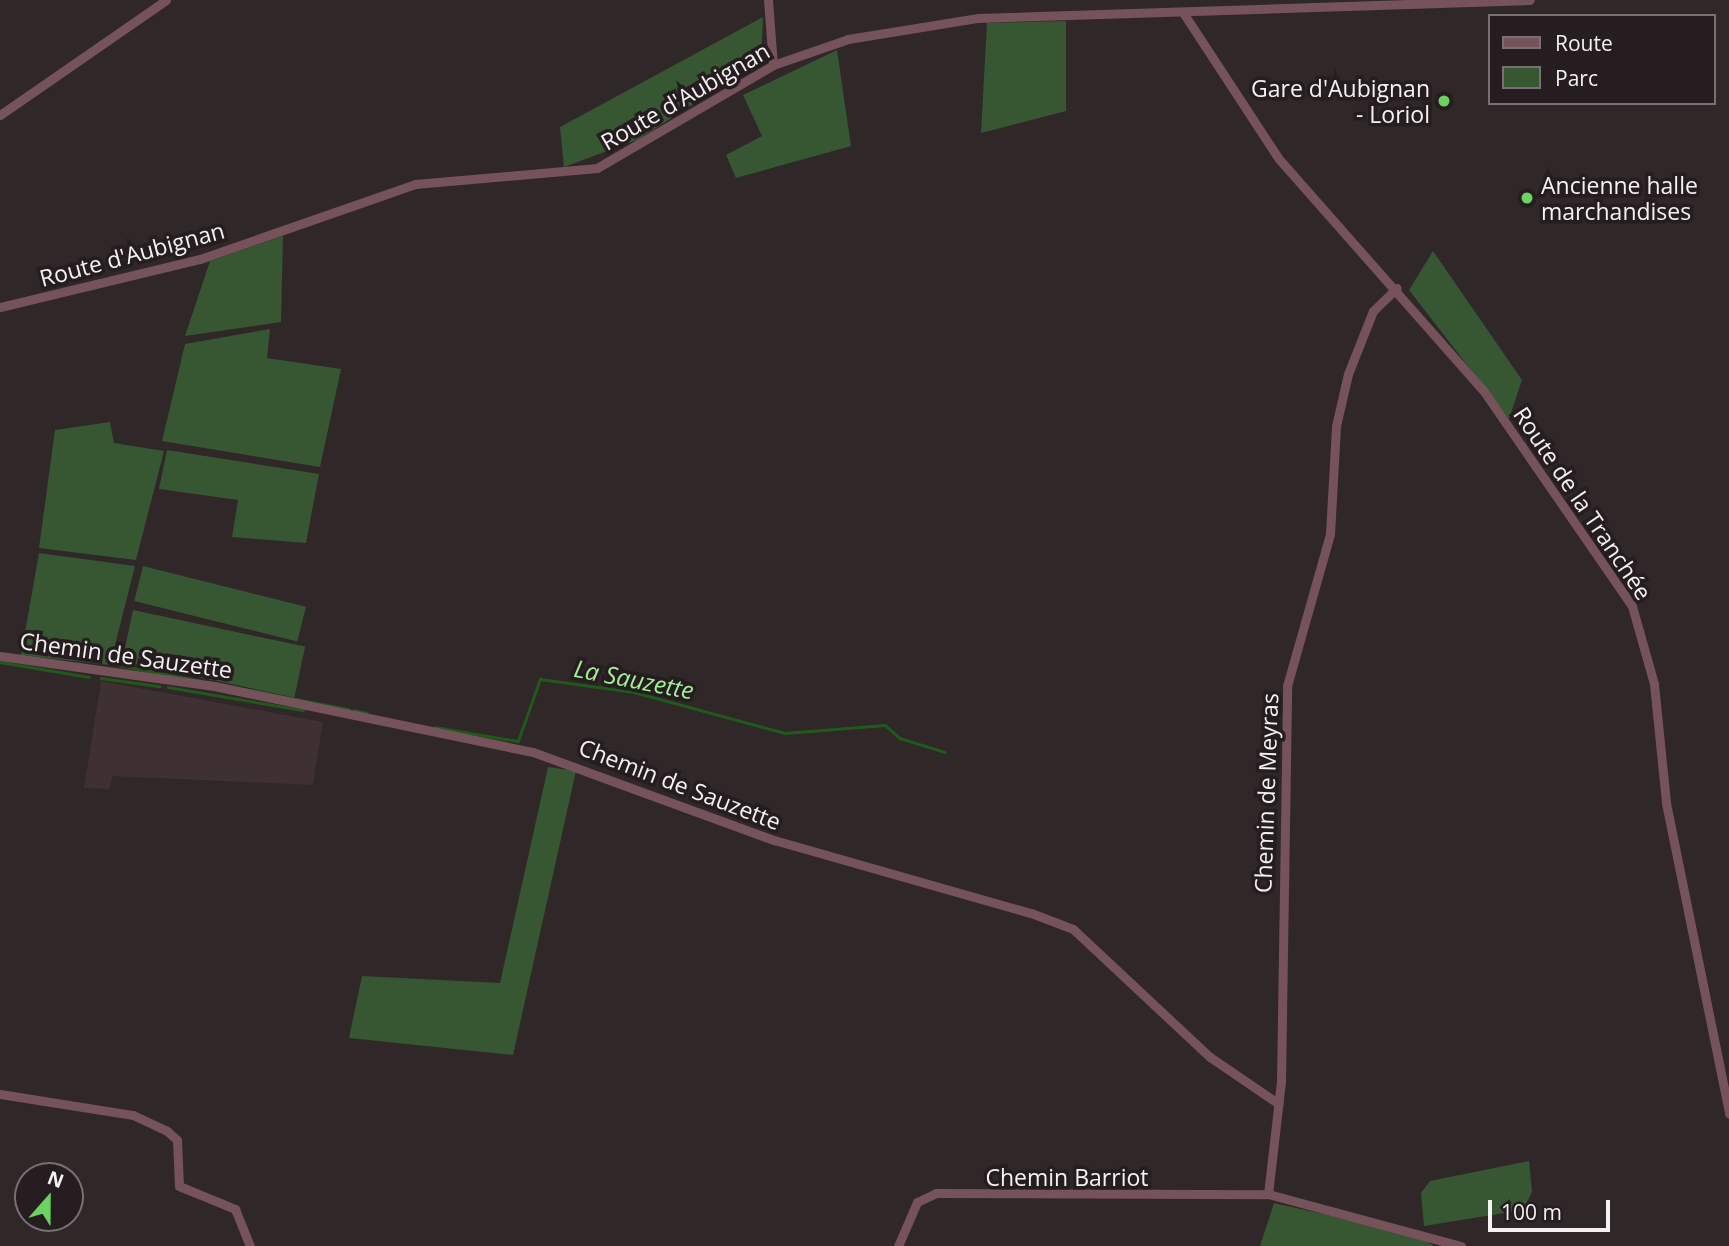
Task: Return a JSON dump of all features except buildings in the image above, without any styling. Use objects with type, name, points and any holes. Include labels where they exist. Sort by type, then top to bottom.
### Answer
[{"type":"street","points":[[0,115],[166,0]]},
{"type":"street","points":[[768,0],[773,65]]},
{"type":"street","name":"Route d'Aubignan","points":[[0,307],[200,259],[415,184],[597,167],[773,65],[848,39],[978,18],[1184,14],[1530,0]]},
{"type":"street","name":"Route de la Tranchée","points":[[1184,14],[1279,159],[1397,288],[1483,390],[1632,606],[1653,675],[1666,803],[1729,1114]]},
{"type":"street","name":"Chemin de Meyras","points":[[1268,1195],[1279,1104],[1287,687],[1330,534],[1336,426],[1348,373],[1373,311],[1397,288]]},
{"type":"street","name":"Chemin de Sauzette","points":[[0,656],[214,686],[533,752],[774,840],[1031,913],[1073,929],[1210,1056],[1279,1104]]},
{"type":"street","points":[[0,1094],[133,1115],[159,1126],[177,1140],[179,1186],[235,1209],[250,1246]]},
{"type":"street","name":"Chemin Barriot","points":[[898,1246],[917,1202],[936,1193],[1268,1195]]},
{"type":"street","points":[[1268,1195],[1461,1246]]},
{"type":"shaded area","points":[[101,681],[323,722],[313,785],[113,776],[109,789],[84,788]]},
{"type":"green space","points":[[763,17],[761,61],[637,140],[564,167],[560,127]]},
{"type":"green space","points":[[1066,21],[1066,111],[981,133],[987,23]]},
{"type":"green space","points":[[837,50],[851,146],[736,178],[726,155],[762,136],[743,95]]},
{"type":"green space","points":[[283,236],[281,322],[185,336],[210,261]]},
{"type":"green space","points":[[1433,251],[1522,380],[1509,419],[1409,290]]},
{"type":"green space","points":[[270,329],[267,358],[341,369],[320,467],[162,441],[185,344]]},
{"type":"green space","points":[[110,422],[114,443],[164,451],[136,560],[39,548],[55,430]]},
{"type":"green space","points":[[167,450],[319,474],[306,543],[232,537],[238,500],[159,489]]},
{"type":"green space","points":[[39,553],[135,566],[110,665],[21,655]]},
{"type":"green space","points":[[143,566],[306,607],[297,642],[134,601]]},
{"type":"green space","points":[[133,610],[305,647],[294,697],[122,661]]},
{"type":"green space","points":[[548,767],[576,771],[513,1055],[349,1038],[362,976],[500,983]]},
{"type":"green space","points":[[1529,1161],[1532,1192],[1523,1210],[1424,1226],[1421,1193],[1430,1181]]},
{"type":"green space","points":[[1274,1203],[1417,1235],[1434,1246],[1260,1246]]},
{"type":"waterway","name":"La Sauzette","points":[[0,662],[89,677]]},
{"type":"waterway","points":[[118,665],[349,709]]},
{"type":"waterway","name":"La Sauzette","points":[[101,678],[159,686]]},
{"type":"waterway","name":"La Sauzette","points":[[435,727],[518,741],[540,679],[634,692],[785,733],[885,725],[900,738],[945,752]]},
{"type":"waterway","name":"La Sauzette","points":[[168,687],[303,710]]},
{"type":"waterway","name":"La Sauzette","points":[[354,710],[367,713]]},
{"type":"place","name":"Gare d'Aubignan - Loriol","points":[[1444,101]]},
{"type":"place","name":"Ancienne halle marchandises","points":[[1527,198]]}]
